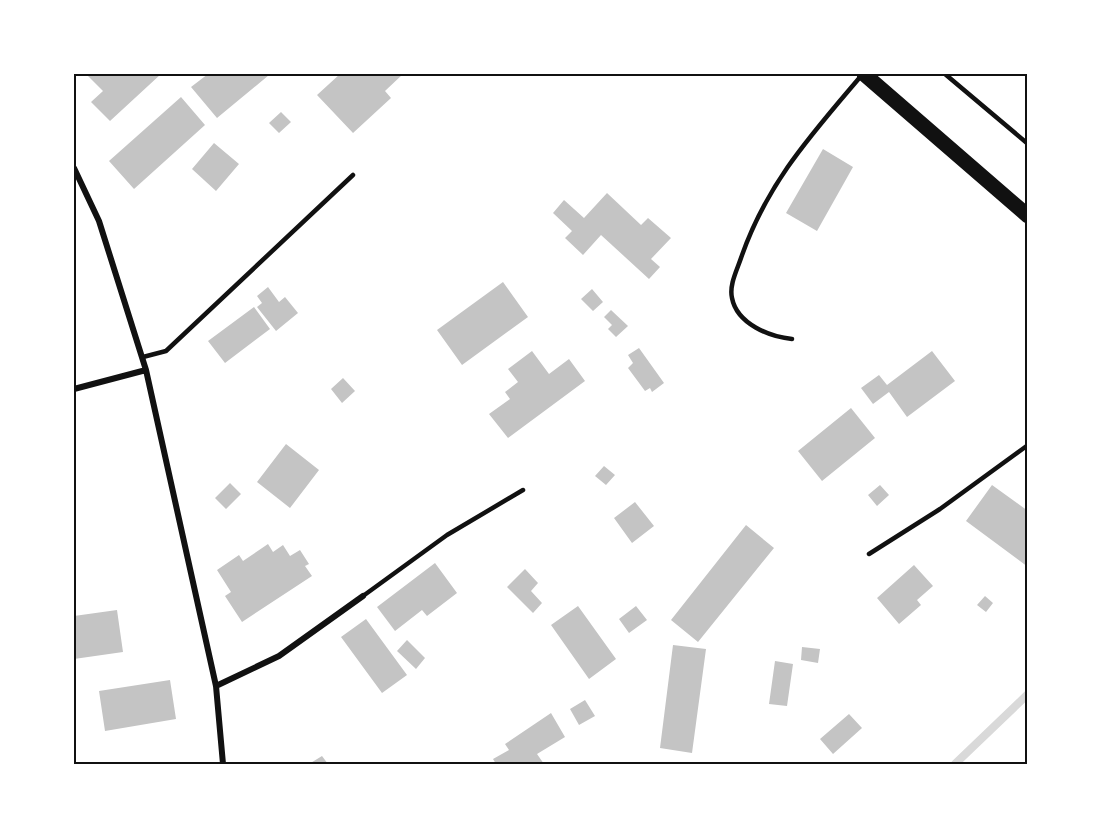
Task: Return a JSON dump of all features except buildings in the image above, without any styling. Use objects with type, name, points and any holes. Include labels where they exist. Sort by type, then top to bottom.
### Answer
[{"type":"main road","points":[[863,74],[1028,216]]},
{"type":"street","points":[[74,168],[99,221],[143,357],[216,686],[223,765]]},
{"type":"street","points":[[74,389],[146,370]]},
{"type":"street","points":[[216,686],[279,656],[363,596]]},
{"type":"lane","points":[[792,339],[772,337],[750,322],[732,298],[733,281],[754,220],[789,163],[863,74]]},
{"type":"lane","points":[[945,74],[1028,144]]},
{"type":"lane","points":[[143,357],[166,351],[353,175]]},
{"type":"lane","points":[[869,554],[940,509],[1028,445]]},
{"type":"lane","points":[[363,596],[447,535],[523,490]]},
{"type":"waterway","points":[[955,764],[1028,694]]}]
